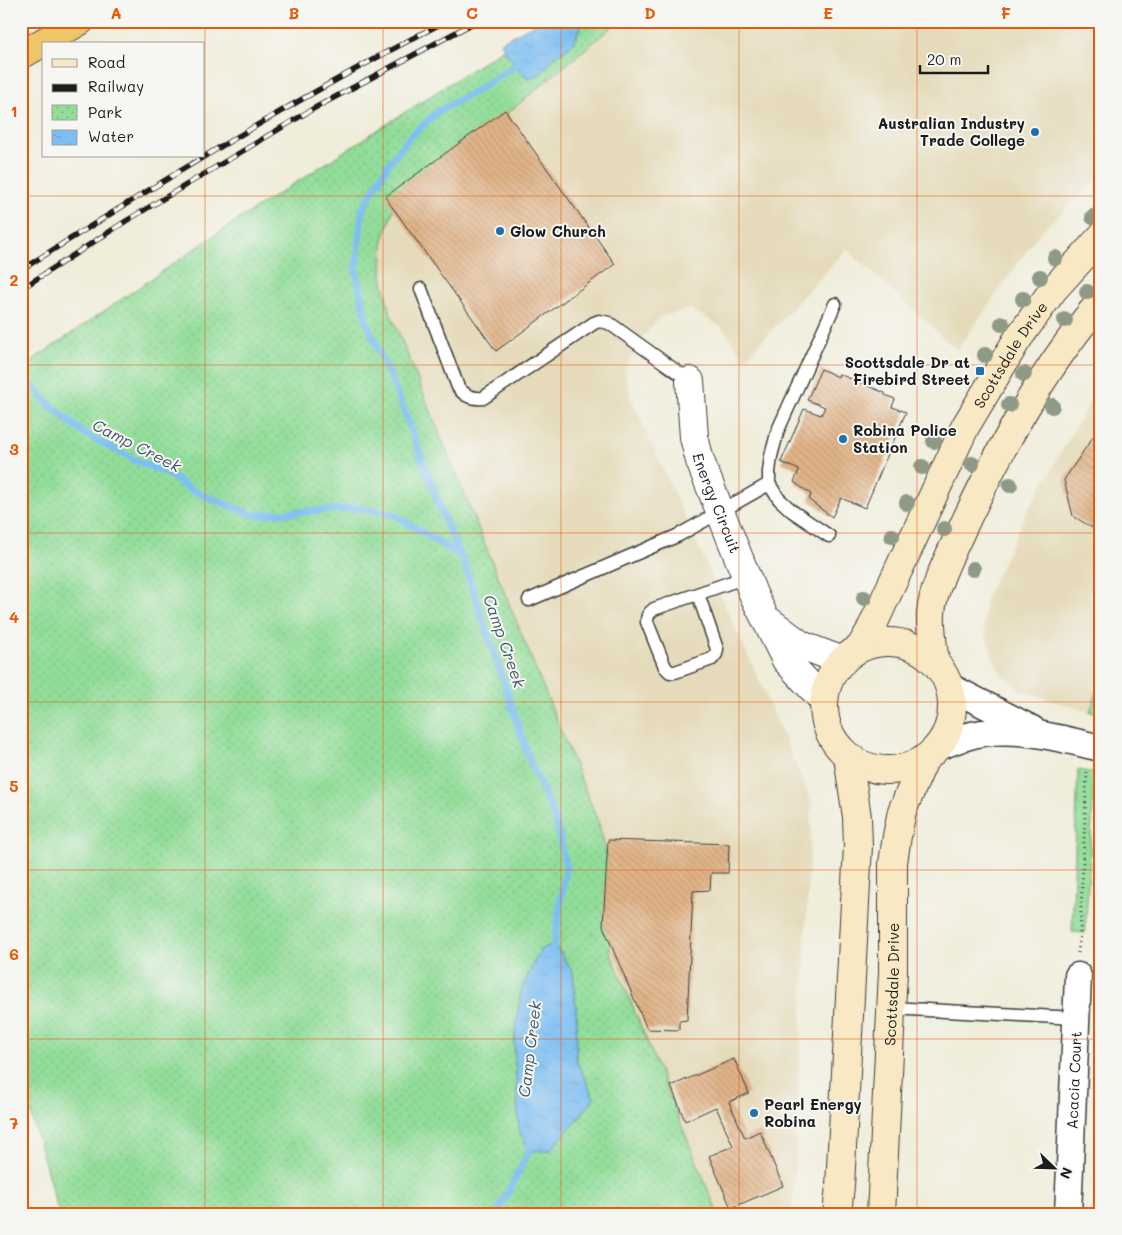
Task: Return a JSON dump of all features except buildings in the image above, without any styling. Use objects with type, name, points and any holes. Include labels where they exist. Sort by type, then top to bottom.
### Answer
[{"type":"highway","points":[[44,42],[80,21]]},
{"type":"highway","points":[[21,55],[42,43]]},
{"type":"main road","name":"Scottsdale Drive","points":[[851,655],[870,631],[965,427],[1017,340],[1053,290],[1101,236]]},
{"type":"main road","points":[[935,662],[931,613],[935,594],[954,546],[1020,415],[1056,359],[1101,301]]},
{"type":"main road","points":[[882,642],[904,644],[924,652],[940,668],[950,688],[953,709],[949,729],[931,753],[905,768],[886,771],[866,767],[848,757],[835,742],[827,724],[824,701],[830,680],[851,655],[882,642]]},
{"type":"main road","name":"Scottsdale Drive","points":[[881,1212],[891,1008],[893,863],[902,811],[931,753]]},
{"type":"main road","points":[[848,757],[857,818],[858,846],[840,1186],[837,1212],[881,1212]]},
{"type":"street","name":"Energy Circuit","points":[[690,381],[694,437],[700,461],[746,577],[786,660],[824,701]]},
{"type":"street","name":"Energy Circuit","points":[[766,619],[801,644],[851,655]]},
{"type":"street","points":[[950,688],[1044,734]]},
{"type":"street","points":[[931,753],[969,736],[1003,731],[1044,734],[1096,746]]},
{"type":"street","name":"Acacia Court","points":[[1068,1214],[1078,976]]},
{"type":"lane","points":[[421,289],[458,387],[462,393],[469,397],[483,398],[599,321],[609,323],[690,381]]},
{"type":"lane","points":[[828,536],[792,511],[769,484],[771,456],[778,430],[835,304]]},
{"type":"lane","points":[[529,600],[679,535],[769,484]]},
{"type":"lane","points":[[698,594],[717,649],[716,654],[712,659],[676,672],[670,672],[665,667],[647,622],[647,616],[654,609],[746,577]]},
{"type":"lane","points":[[891,1008],[1076,1018]]},
{"type":"path","points":[[1078,976],[1085,797],[1096,746]]},
{"type":"shaded area","points":[[619,21],[1101,21],[1101,176],[1039,233],[957,350],[847,249],[745,359],[722,327],[691,309],[661,316],[639,341],[625,369],[630,397],[759,680],[812,803],[792,1214],[718,1214],[610,951],[611,871],[599,824],[390,312],[382,277],[383,240],[394,207]]},
{"type":"shaded area","points":[[1101,383],[1101,566],[1092,579],[1090,598],[1094,613],[1101,625],[1101,679],[1090,712],[1022,691],[1002,675],[992,655],[984,628],[985,600],[1027,512]]},
{"type":"green space","points":[[547,21],[619,21],[394,207],[383,240],[382,277],[390,312],[599,824],[611,871],[610,951],[718,1214],[59,1214],[21,1079],[21,368],[233,223]]},
{"type":"green space","points":[[1101,679],[1101,714],[1090,712]]},
{"type":"green space","points":[[1078,770],[1095,773],[1085,933],[1072,932]]},
{"type":"water","points":[[534,21],[584,21],[573,43],[553,58],[541,73],[528,80],[506,53],[501,42],[531,26]]},
{"type":"water","points":[[554,943],[573,972],[577,1020],[576,1060],[594,1098],[576,1122],[550,1150],[529,1151],[519,1130],[514,1044],[521,990],[540,950]]},
{"type":"waterway","points":[[461,556],[449,531],[400,400],[367,323],[356,270],[362,210],[388,165],[409,138],[437,112],[479,89],[516,65]]},
{"type":"waterway","name":"Camp Creek","points":[[21,372],[47,402],[83,433],[137,461],[168,474],[193,491],[253,515],[358,508],[395,515],[462,557],[529,758],[556,822],[566,866],[553,952]]},
{"type":"waterway","name":"Camp Creek","points":[[497,1214],[529,1151],[530,1144]]},
{"type":"railway","points":[[205,157],[338,79],[446,21]]},
{"type":"railway","points":[[21,289],[126,221],[311,110],[477,21]]},
{"type":"railway","points":[[21,270],[203,158]]},
{"type":"place","name":"Australian Industry Trade College","points":[[1035,132]]},
{"type":"place","name":"Glow Church","points":[[500,231]]},
{"type":"place","name":"Scottsdale Dr at Firebird Street","points":[[980,371]]},
{"type":"place","name":"Robina Police Station","points":[[843,439]]},
{"type":"place","name":"Pearl Energy Robina","points":[[754,1113]]}]
